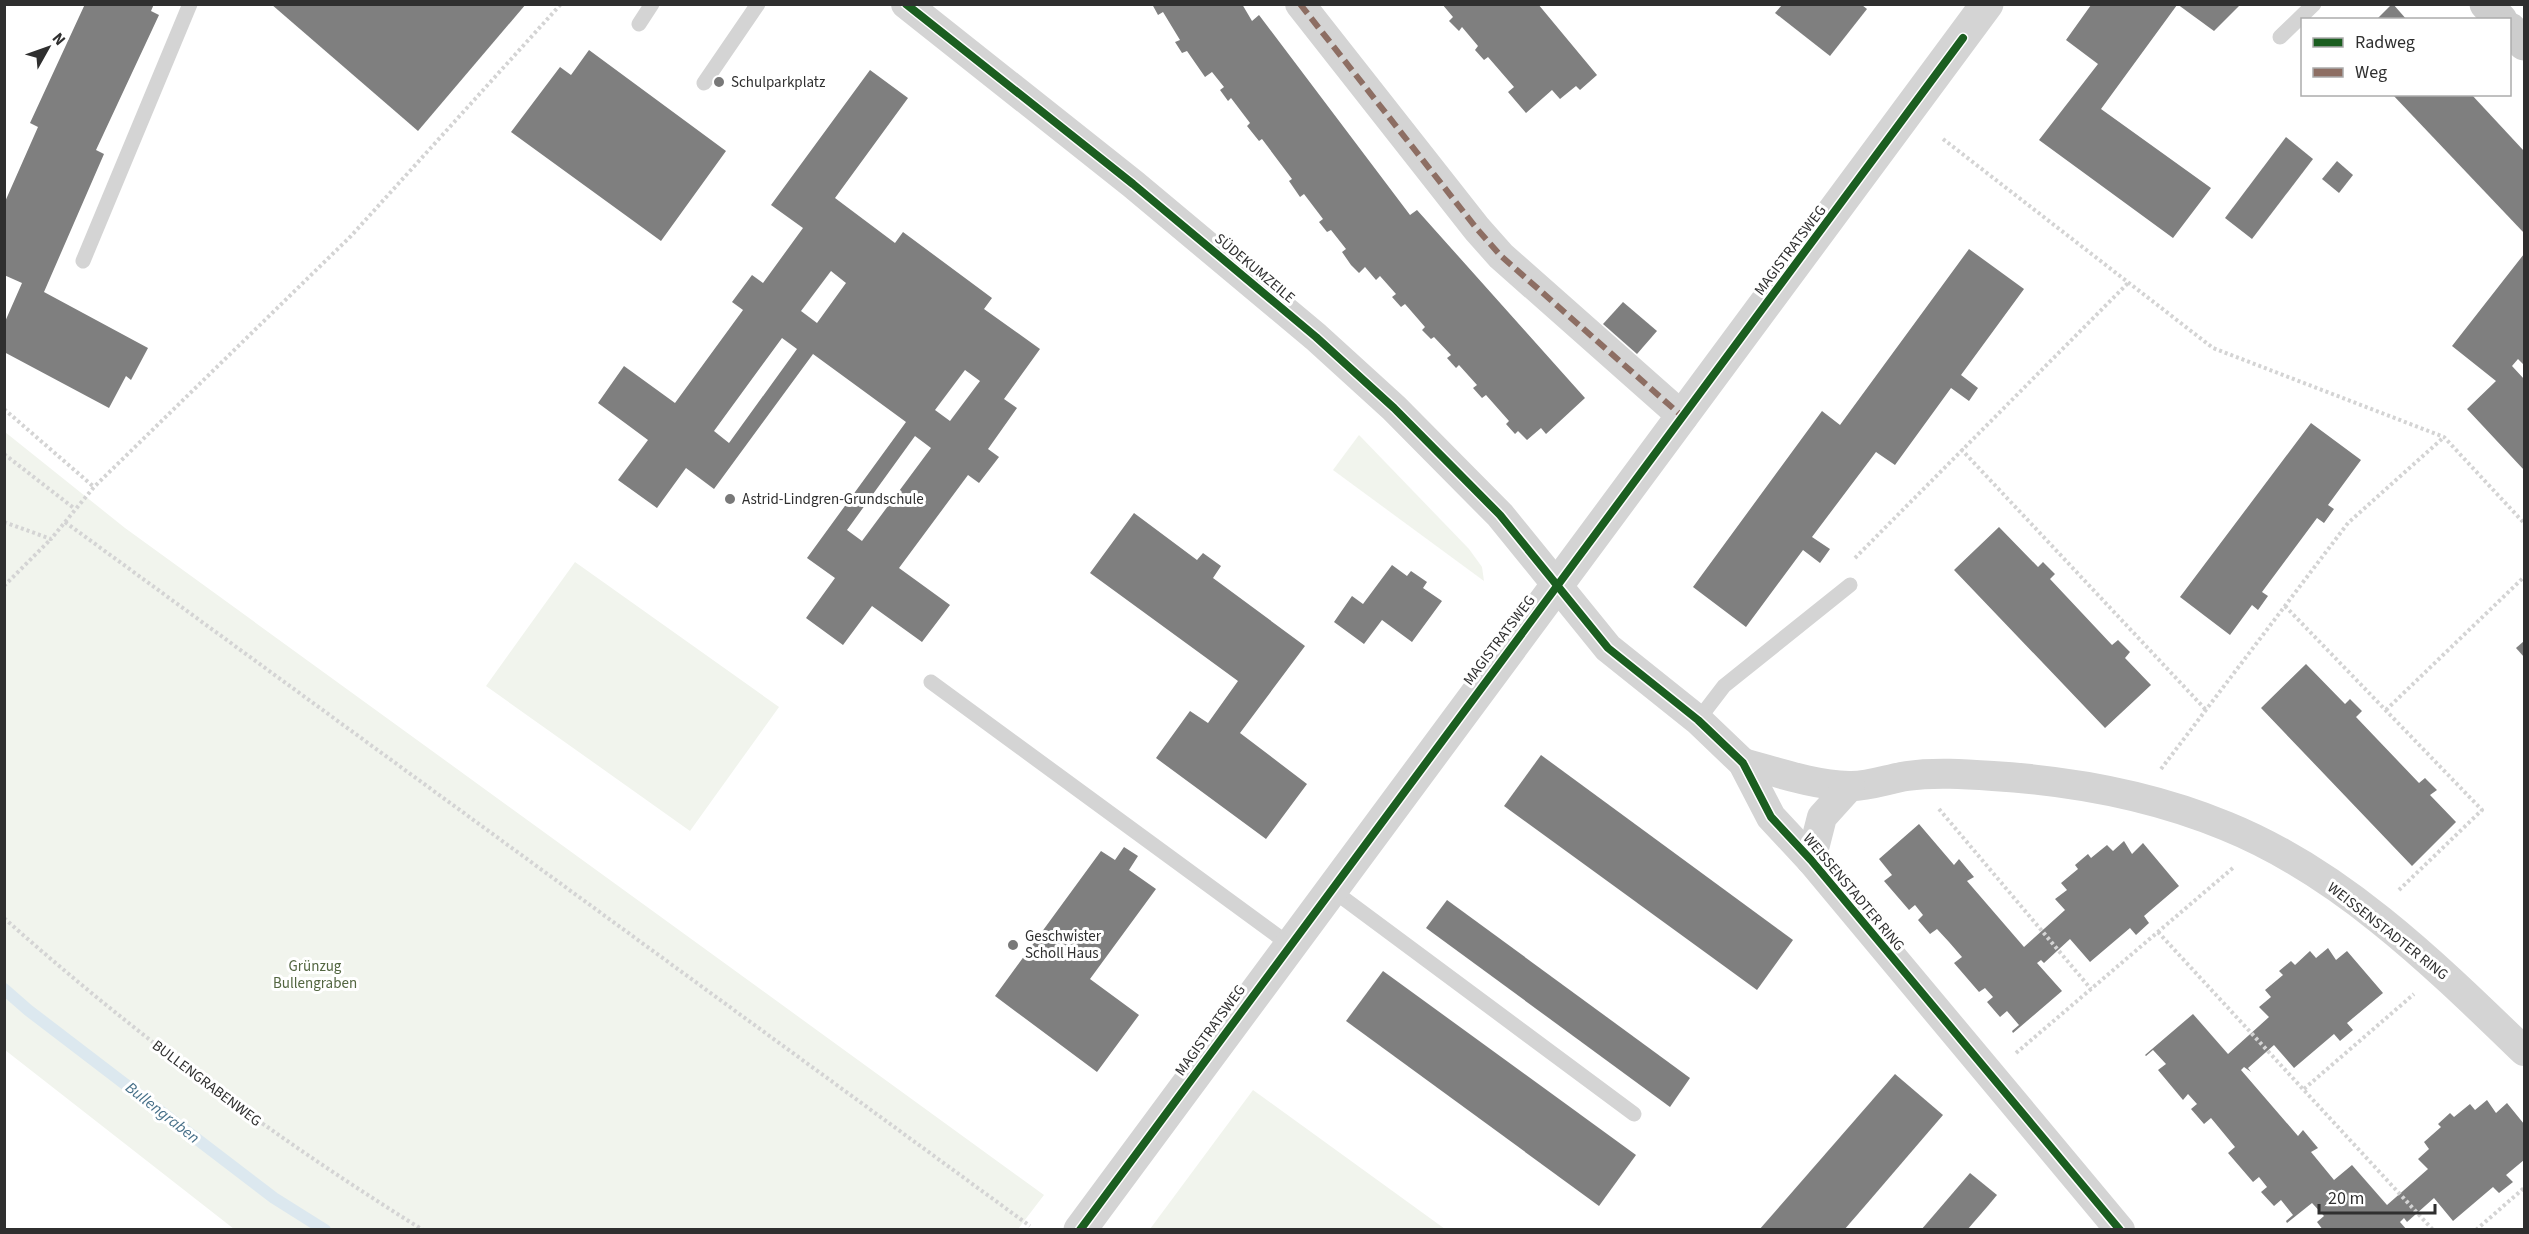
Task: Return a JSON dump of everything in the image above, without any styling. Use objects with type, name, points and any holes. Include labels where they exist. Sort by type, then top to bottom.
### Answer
[{"type":"main road","points":[[2486,4],[2499,18]]},
{"type":"main road","points":[[2511,30],[2524,45]]},
{"type":"street","name":"SÜDEKUMZEILE","points":[[906,4],[1075,136],[1316,337],[1470,483],[1500,515],[1556,586]]},
{"type":"street","points":[[1300,4],[1477,230],[1501,256],[1683,417]]},
{"type":"street","name":"MAGISTRATSWEG","points":[[1080,1230],[1987,4]]},
{"type":"street","name":"WEISSENSTADTER RING","points":[[1556,586],[1608,648],[1698,720],[1743,763],[1771,817],[1811,860],[2120,1230]]},
{"type":"street","name":"WEISSENSTADTER RING","points":[[1743,763],[1850,786],[1909,776],[1985,775],[2046,779],[2109,789],[2170,806],[2228,826],[2284,855],[2341,891],[2433,963],[2524,1051]]},
{"type":"street","name":"WEISSENSTADTER RING","points":[[1811,860],[1822,817],[1850,786]]},
{"type":"lane","points":[[83,261],[190,4]]},
{"type":"lane","points":[[639,24],[652,4]]},
{"type":"lane","points":[[704,82],[758,4]]},
{"type":"lane","points":[[2280,37],[2314,4]]},
{"type":"lane","points":[[1698,720],[1724,686],[1850,585]]},
{"type":"lane","points":[[931,682],[1290,945]]},
{"type":"lane","points":[[1331,889],[1634,1114]]},
{"type":"path","points":[[4,586],[51,538],[94,487],[351,236],[561,4]]},
{"type":"path","points":[[1942,139],[2213,348],[2444,437],[2524,523]]},
{"type":"path","points":[[1850,585],[1856,555],[2129,282]]},
{"type":"path","points":[[4,409],[94,487]]},
{"type":"path","points":[[2158,773],[2348,523],[2444,437]]},
{"type":"path","points":[[1961,449],[2206,710]]},
{"type":"path","points":[[4,454],[75,509]]},
{"type":"path","points":[[4,522],[51,538]]},
{"type":"path","points":[[65,522],[1030,1226]]},
{"type":"path","points":[[2386,711],[2524,577]]},
{"type":"path","points":[[2285,606],[2482,810],[2394,895]]},
{"type":"path","points":[[1938,808],[2091,989]]},
{"type":"path","points":[[2010,1059],[2237,864]]},
{"type":"path","points":[[2158,932],[2433,1230]]},
{"type":"path","points":[[2304,1089],[2416,992]]},
{"type":"path","points":[[2476,1230],[2524,1188]]},
{"type":"green space","name":"Grünzug Bullengraben","points":[[5,432],[125,528],[1044,1195],[1018,1229],[234,1229],[5,1050]]},
{"type":"green space","points":[[1359,435],[1469,549],[1482,567],[1484,581],[1333,470]]},
{"type":"green space","points":[[575,562],[779,707],[690,831],[486,686]]},
{"type":"green space","points":[[1253,1090],[1445,1229],[1150,1229]]},
{"type":"building","points":[[85,4],[154,4],[151,11],[159,15],[96,150],[104,154],[44,292],[148,348],[131,380],[126,376],[109,408],[4,352],[4,324],[22,283],[4,275],[4,204],[38,127],[30,123]]},
{"type":"building","points":[[271,4],[526,4],[418,131]]},
{"type":"building","points":[[1152,4],[1242,4],[1252,21],[1259,15],[1410,215],[1417,210],[1585,398],[1546,434],[1541,428],[1527,440],[1518,431],[1515,434],[1506,424],[1509,421],[1486,395],[1482,398],[1473,388],[1477,385],[1459,365],[1456,368],[1447,358],[1451,355],[1434,337],[1431,339],[1422,330],[1425,327],[1405,304],[1401,307],[1392,297],[1396,294],[1380,276],[1376,280],[1365,267],[1359,273],[1351,265],[1342,252],[1346,249],[1331,230],[1327,232],[1319,222],[1323,219],[1304,194],[1300,197],[1289,181],[1292,179],[1262,139],[1259,141],[1247,126],[1250,123],[1231,98],[1228,101],[1220,90],[1224,87],[1212,72],[1205,77],[1187,51],[1182,53],[1175,42],[1180,40],[1163,12],[1158,15]]},
{"type":"building","points":[[1442,4],[1538,4],[1597,75],[1580,90],[1576,86],[1560,99],[1552,90],[1526,113],[1508,92],[1514,87],[1488,57],[1484,60],[1475,50],[1478,46],[1462,27],[1459,31],[1449,21],[1453,17]]},
{"type":"building","points":[[2177,4],[2241,4],[2214,31]]},
{"type":"building","points":[[2392,4],[2405,18],[2378,18]]},
{"type":"building","points":[[1782,5],[1862,5],[1867,9],[1830,56],[1775,13]]},
{"type":"building","points":[[2091,5],[2177,5],[2101,109],[2211,188],[2173,238],[2039,140],[2098,64],[2066,40]]},
{"type":"building","points":[[589,50],[726,151],[661,241],[511,132],[560,67],[571,75]]},
{"type":"building","points":[[870,70],[908,98],[835,198],[895,243],[903,232],[992,298],[984,309],[1040,349],[1004,399],[1017,408],[988,449],[999,457],[979,483],[968,475],[899,568],[950,605],[922,642],[872,606],[843,645],[806,618],[835,578],[807,558],[906,422],[813,354],[714,489],[686,468],[657,508],[618,480],[648,440],[598,403],[624,366],[675,403],[743,310],[732,302],[752,275],[763,283],[803,228],[771,205]],"holes":[[[831,271],[846,283],[817,323],[801,311]],[[782,338],[797,349],[729,443],[714,431]],[[965,370],[980,381],[950,421],[935,410]],[[915,436],[931,448],[862,541],[847,530]]]},
{"type":"building","points":[[2394,96],[2473,96],[2524,151],[2524,233]]},
{"type":"building","points":[[2286,137],[2313,159],[2252,239],[2225,218]]},
{"type":"building","points":[[2337,161],[2353,175],[2339,193],[2322,179]]},
{"type":"building","points":[[1969,249],[2024,289],[1961,375],[1978,388],[1969,401],[1951,388],[1895,465],[1876,452],[1812,537],[1830,549],[1820,563],[1803,550],[1746,627],[1693,587],[1822,411],[1840,425]]},
{"type":"building","points":[[2524,254],[2524,365],[2518,359],[2512,366],[2524,379],[2524,470],[2467,409],[2496,381],[2452,346]]},
{"type":"building","points":[[1623,302],[1657,331],[1637,354],[1603,324]]},
{"type":"building","points":[[2311,423],[2361,460],[2328,505],[2334,509],[2324,523],[2317,518],[2262,592],[2268,596],[2258,610],[2252,605],[2230,635],[2180,597]]},
{"type":"building","points":[[1134,513],[1197,560],[1203,553],[1221,566],[1213,578],[1305,646],[1240,733],[1307,784],[1266,839],[1156,758],[1190,711],[1208,723],[1238,681],[1090,573]]},
{"type":"building","points":[[1999,527],[2038,567],[2043,562],[2055,574],[2050,579],[2112,645],[2118,640],[2130,652],[2125,658],[2151,685],[2105,728],[1954,570]]},
{"type":"building","points":[[1392,565],[1407,576],[1411,571],[1427,582],[1423,588],[1442,601],[1412,642],[1382,620],[1364,644],[1334,622],[1352,596],[1363,604]]},
{"type":"building","points":[[2524,641],[2524,657],[2516,648]]},
{"type":"building","points":[[2306,664],[2345,704],[2350,699],[2362,711],[2356,717],[2419,783],[2425,778],[2437,790],[2430,795],[2456,822],[2412,866],[2261,708]]},
{"type":"building","points":[[1541,755],[1793,940],[1757,990],[1504,806]]},
{"type":"building","points":[[1919,824],[1954,865],[1959,859],[1974,877],[1967,881],[2024,947],[2065,910],[2055,899],[2067,890],[2061,883],[2078,869],[2075,865],[2088,854],[2091,858],[2107,845],[2113,851],[2124,841],[2132,854],[2143,843],[2179,886],[2144,916],[2149,923],[2136,935],[2130,928],[2090,962],[2070,939],[2044,963],[2041,960],[2037,963],[2062,991],[2013,1033],[2012,1031],[2019,1025],[2007,1011],[2000,1017],[1987,1002],[1993,997],[1985,988],[1979,992],[1954,963],[1962,957],[1937,929],[1930,934],[1918,920],[1923,915],[1915,905],[1909,910],[1884,881],[1892,875],[1879,859]]},
{"type":"building","points":[[1124,847],[1138,856],[1129,870],[1156,889],[1090,979],[1139,1015],[1097,1072],[995,996],[1101,851],[1115,860]]},
{"type":"building","points":[[1447,900],[1690,1078],[1670,1107],[1426,928]]},
{"type":"building","points":[[2328,948],[2336,960],[2347,951],[2383,993],[2347,1023],[2353,1030],[2340,1041],[2334,1034],[2294,1068],[2274,1045],[2248,1068],[2251,1072],[2244,1067],[2241,1070],[2298,1136],[2303,1130],[2318,1148],[2311,1152],[2334,1180],[2352,1165],[2387,1205],[2428,1169],[2418,1159],[2429,1149],[2424,1142],[2441,1127],[2438,1124],[2450,1113],[2454,1117],[2470,1104],[2475,1110],[2487,1100],[2496,1113],[2507,1103],[2524,1124],[2524,1160],[2506,1175],[2513,1182],[2499,1193],[2493,1187],[2453,1221],[2434,1198],[2407,1222],[2404,1218],[2400,1222],[2407,1230],[2323,1230],[2317,1222],[2324,1216],[2312,1203],[2287,1223],[2286,1221],[2293,1215],[2281,1200],[2274,1206],[2261,1192],[2267,1187],[2259,1177],[2253,1182],[2228,1153],[2235,1147],[2211,1118],[2204,1124],[2191,1109],[2197,1104],[2188,1094],[2183,1100],[2158,1070],[2166,1064],[2153,1050],[2145,1055],[2193,1014],[2228,1054],[2269,1017],[2259,1007],[2271,997],[2265,990],[2283,975],[2279,971],[2291,961],[2295,965],[2310,951],[2316,958]]},
{"type":"building","points":[[1383,971],[1636,1155],[1599,1206],[1346,1021]]},
{"type":"building","points":[[1895,1074],[1943,1115],[1844,1230],[1759,1230]]},
{"type":"building","points":[[1970,1173],[1997,1195],[1987,1207],[1967,1230],[1921,1230]]},
{"type":"waterway","name":"Bullengraben","points":[[4,989],[28,1010],[274,1198],[325,1230]]},
{"type":"marked path","points":[[1300,4],[1477,229],[1501,256],[1683,417]]},
{"type":"cycle path","points":[[906,4],[1133,184],[1316,337],[1394,408],[1500,515],[1608,648],[1698,720],[1743,763],[1771,817],[1811,860],[2120,1230]]},
{"type":"cycle path","points":[[1080,1230],[1963,38]]},
{"type":"place","name":"Schulparkplatz","points":[[719,82]]},
{"type":"place","name":"Astrid-Lindgren-Grundschule","points":[[730,499]]},
{"type":"place","name":"Geschwister Scholl Haus","points":[[1013,945]]}]
